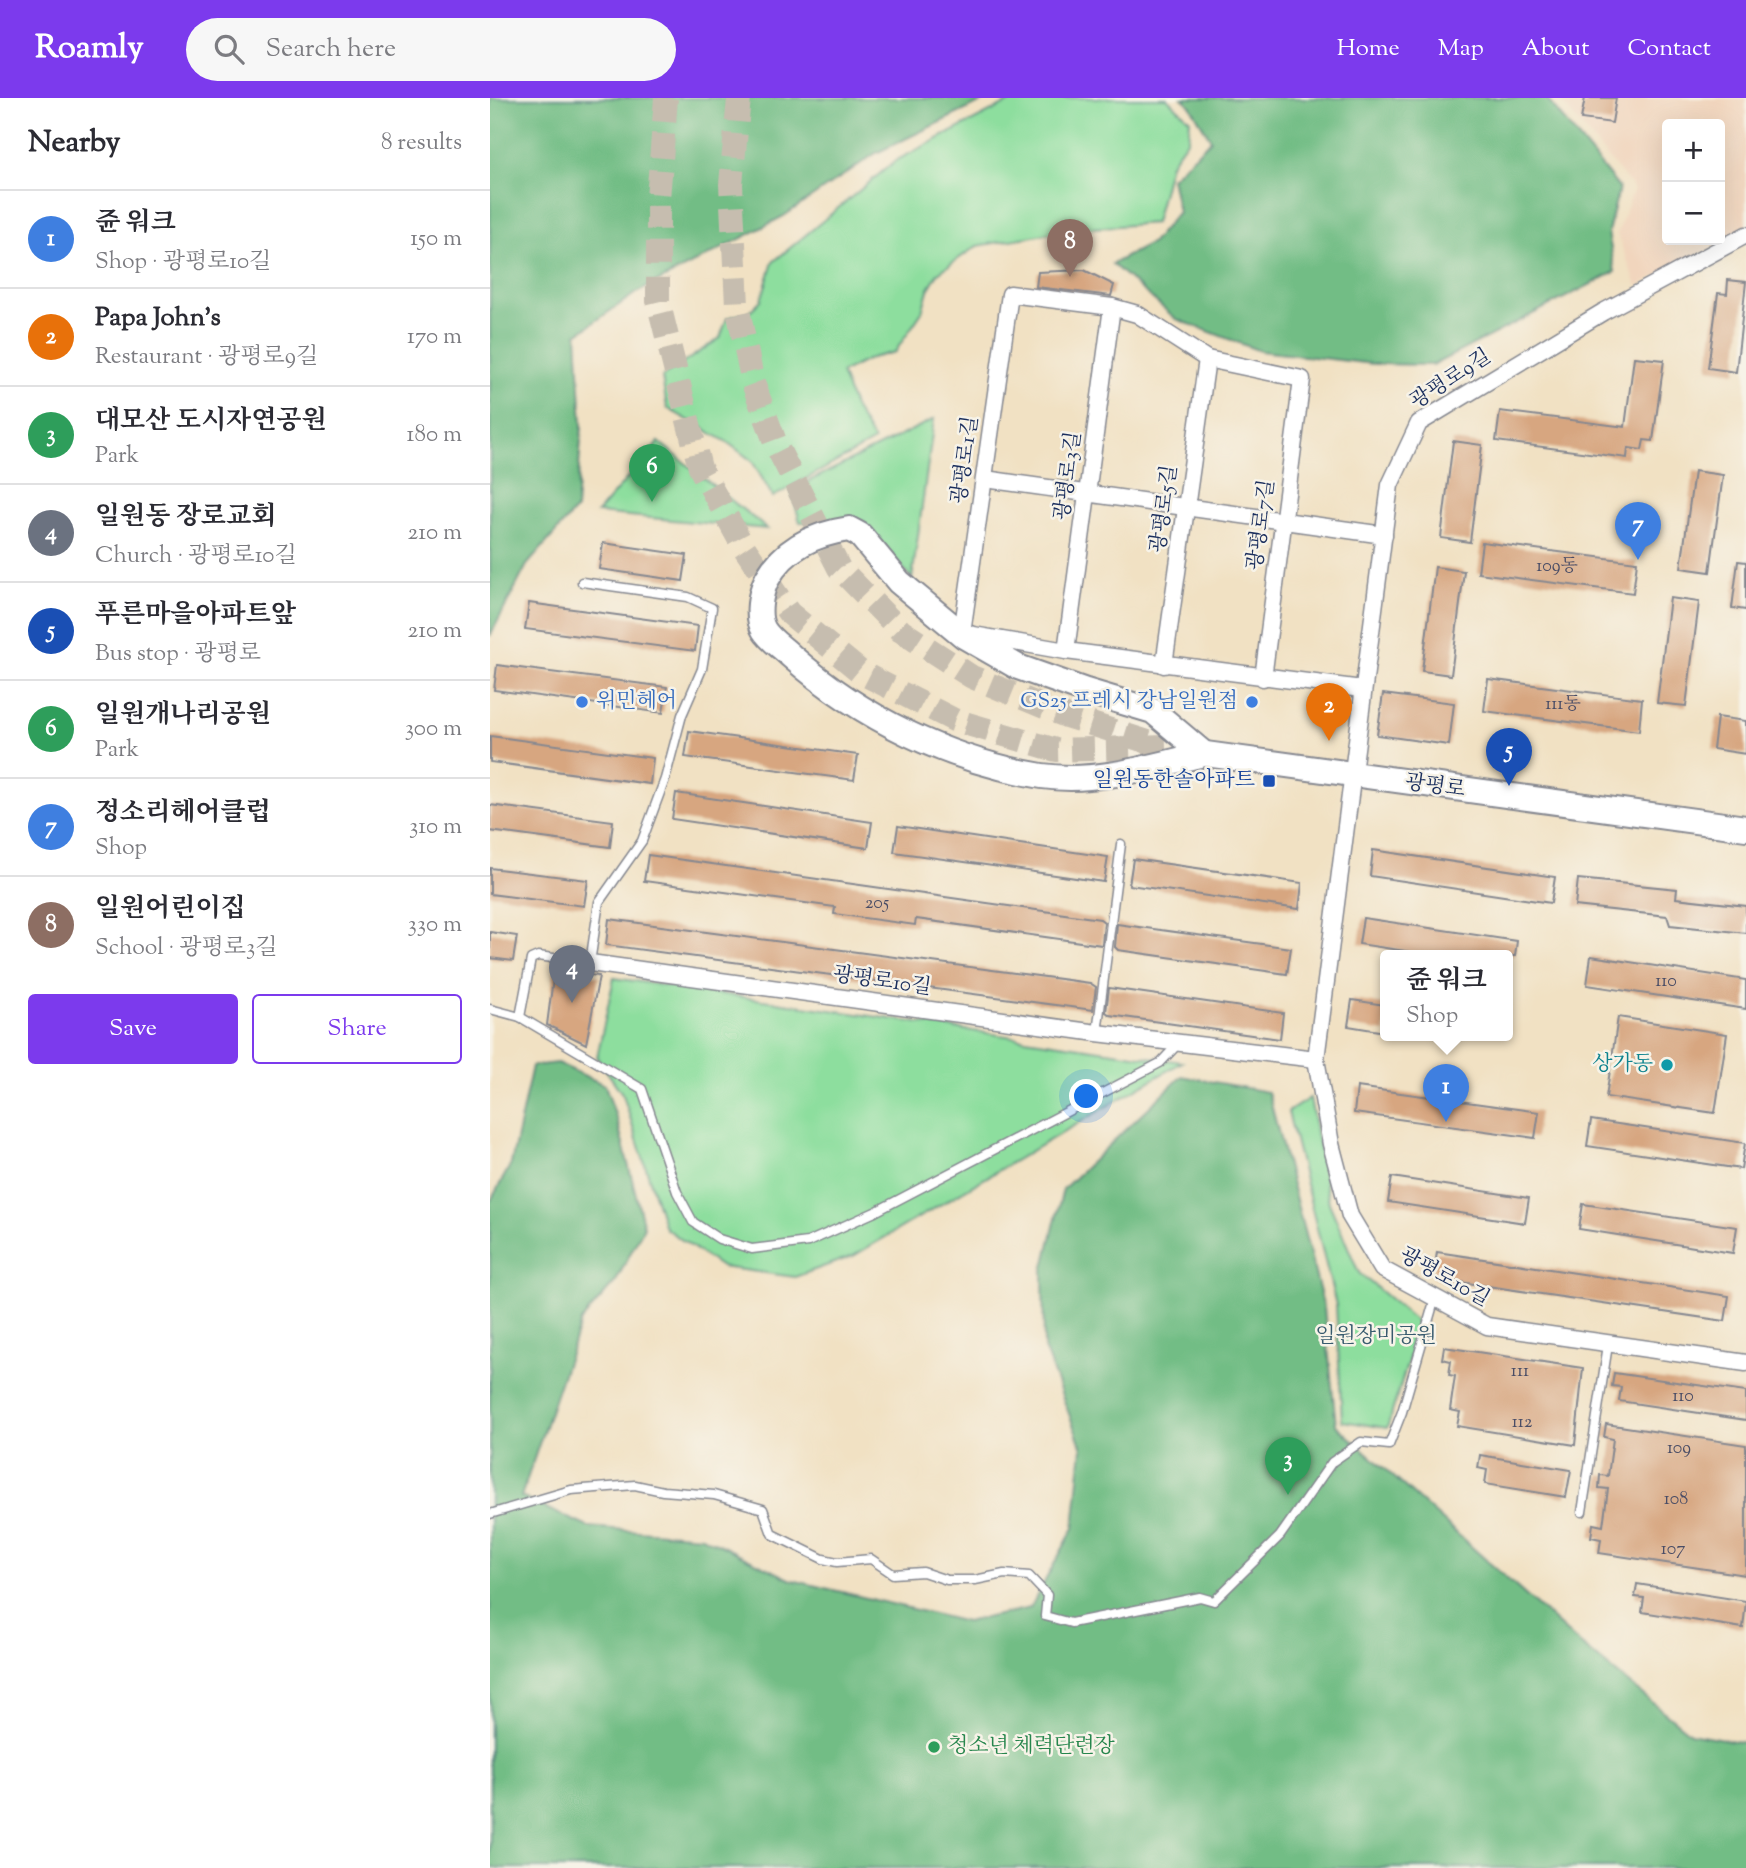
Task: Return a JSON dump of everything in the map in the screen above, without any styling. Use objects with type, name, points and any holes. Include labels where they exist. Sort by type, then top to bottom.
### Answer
[{"type":"main road","points":[[849,529],[860,535],[899,582],[964,636],[1018,667],[1153,711],[1204,754],[1102,778],[1044,776],[994,765],[927,743],[896,728],[821,680],[765,631],[759,617],[765,584],[775,565],[807,540],[825,532],[849,529]]},
{"type":"main road","name":"광평로","points":[[1166,747],[1351,775],[1746,828]]},
{"type":"street","name":"광평로9길","points":[[1351,775],[1390,485],[1419,423],[1603,312],[1746,234]]},
{"type":"street","name":"광평로1길","points":[[1066,651],[962,633],[1010,294],[1112,307]]},
{"type":"street","points":[[1112,307],[1138,314],[1207,359]]},
{"type":"street","name":"광평로3길","points":[[1066,651],[1112,307]]},
{"type":"street","name":"광평로7길","points":[[1207,359],[1302,379],[1263,678]]},
{"type":"street","name":"광평로5길","points":[[1164,665],[1207,359]]},
{"type":"street","points":[[985,479],[1384,535]]},
{"type":"street","points":[[1066,651],[1362,690]]},
{"type":"street","name":"광평로10길","points":[[1351,775],[1317,1059],[1331,1144],[1350,1216],[1382,1269],[1487,1326],[1746,1363]]},
{"type":"street","name":"광평로10길","points":[[590,963],[1097,1033],[1317,1059]]},
{"type":"lane","points":[[582,582],[688,597],[712,608],[702,669],[681,715],[665,779],[642,841],[599,902],[590,963]]},
{"type":"lane","points":[[1097,1033],[1121,844]]},
{"type":"lane","name":"광평로10길","points":[[520,1017],[531,959],[538,956],[590,963]]},
{"type":"lane","points":[[490,1009],[520,1017],[642,1088],[677,1192],[693,1222],[719,1239],[752,1249],[808,1242],[875,1212],[1160,1063],[1180,1043]]},
{"type":"lane","points":[[490,1514],[568,1491],[635,1485],[663,1491],[714,1495],[763,1509],[772,1534],[795,1547],[837,1562],[871,1559],[893,1574],[923,1572],[947,1580],[975,1580],[1004,1574],[1029,1576],[1047,1595],[1045,1616],[1071,1623],[1200,1597],[1214,1601],[1280,1536],[1332,1462],[1361,1442],[1389,1445],[1402,1412],[1435,1298]]},
{"type":"lane","points":[[1582,1512],[1608,1345]]},
{"type":"shaded area","points":[[1558,98],[1746,98],[1746,230],[1725,241],[1725,119],[1662,119],[1662,245],[1717,245],[1637,286],[1617,234],[1634,189]]},
{"type":"green space","points":[[490,98],[990,98],[876,153],[784,216],[636,293],[577,334],[582,425],[576,509],[527,565],[490,636]]},
{"type":"green space","points":[[1017,98],[1167,98],[1190,120],[1188,139],[1170,164],[1155,223],[1067,230],[977,246],[938,273],[928,290],[922,312],[895,352],[871,358],[841,373],[855,409],[874,441],[773,497],[752,461],[727,442],[667,408],[662,377],[720,338],[727,318],[749,312],[761,300],[773,262],[895,161]]},
{"type":"green space","points":[[1182,98],[1546,98],[1619,188],[1608,232],[1615,272],[1433,365],[1374,364],[1260,351],[1176,319],[1112,264],[1152,243],[1178,212],[1171,178],[1211,140],[1190,105]]},
{"type":"green space","points":[[934,419],[912,579],[863,521],[800,522],[791,490]]},
{"type":"green space","points":[[659,442],[767,529],[597,513]]},
{"type":"green space","points":[[614,978],[1182,1062],[853,1256],[795,1277],[721,1267],[665,1228],[623,1095],[597,1057]]},
{"type":"green space","points":[[557,1063],[605,1085],[617,1120],[644,1227],[616,1281],[581,1321],[521,1497],[588,1527],[702,1536],[792,1580],[966,1622],[1030,1608],[1074,1528],[1082,1448],[1044,1348],[1043,1271],[1063,1189],[1182,1076],[1268,1092],[1324,1308],[1336,1425],[1574,1639],[1690,1733],[1746,1743],[1746,1868],[490,1868],[490,1202],[511,1164],[532,1066]]},
{"type":"green space","name":"일원장미공원","points":[[1310,1098],[1329,1203],[1359,1273],[1420,1324],[1387,1428],[1342,1421],[1336,1305],[1288,1112]]},
{"type":"building","points":[[1585,98],[1616,98],[1612,123],[1581,119]]},
{"type":"building","points":[[1084,270],[1114,285],[1111,296],[1036,287],[1038,272]]},
{"type":"building","points":[[1728,280],[1746,282],[1736,372],[1708,368],[1718,293],[1727,294]]},
{"type":"building","points":[[1634,357],[1664,360],[1653,441],[1644,440],[1642,450],[1628,448],[1627,458],[1496,441],[1500,411],[1625,427]]},
{"type":"building","points":[[1453,441],[1482,445],[1470,542],[1441,538]]},
{"type":"building","points":[[1694,471],[1723,475],[1710,572],[1681,568]]},
{"type":"building","points":[[1482,542],[1637,562],[1633,593],[1478,573]]},
{"type":"building","points":[[603,543],[687,555],[683,581],[599,569]]},
{"type":"building","points":[[1738,561],[1746,562],[1746,610],[1732,608]]},
{"type":"building","points":[[1435,567],[1464,571],[1451,675],[1422,671]]},
{"type":"building","points":[[1670,598],[1699,602],[1686,706],[1657,703]]},
{"type":"building","points":[[529,603],[698,626],[695,651],[525,629]]},
{"type":"building","points":[[497,665],[667,687],[663,713],[494,690]]},
{"type":"building","points":[[1488,679],[1642,699],[1639,731],[1484,711]]},
{"type":"building","points":[[1383,694],[1454,703],[1449,745],[1377,735]]},
{"type":"building","points":[[1717,717],[1746,721],[1746,754],[1713,749]]},
{"type":"building","points":[[689,731],[858,755],[854,780],[685,757]]},
{"type":"building","points":[[490,736],[653,758],[650,784],[490,762]]},
{"type":"building","points":[[676,793],[872,822],[868,848],[672,819]]},
{"type":"building","points":[[490,805],[613,821],[610,847],[490,831]]},
{"type":"building","points":[[898,826],[1108,857],[1104,882],[894,852]]},
{"type":"building","points":[[1373,850],[1555,877],[1551,903],[1370,876]]},
{"type":"building","points":[[648,855],[1100,919],[1104,922],[1102,945],[916,919],[915,925],[834,914],[835,907],[644,881]]},
{"type":"building","points":[[1133,859],[1302,883],[1299,909],[1129,885]]},
{"type":"building","points":[[490,868],[588,880],[584,906],[490,894]]},
{"type":"building","points":[[1578,879],[1677,889],[1676,898],[1746,906],[1746,933],[1670,925],[1667,916],[1575,906]]},
{"type":"building","points":[[1363,918],[1517,941],[1515,956],[1513,950],[1398,950],[1359,944]]},
{"type":"building","points":[[609,919],[1090,983],[1096,987],[1093,1010],[606,945]]},
{"type":"building","points":[[1117,924],[1291,948],[1287,974],[1118,950],[1115,947]]},
{"type":"building","points":[[490,932],[517,936],[513,961],[490,958]]},
{"type":"building","points":[[1591,956],[1746,980],[1746,1009],[1587,985]]},
{"type":"building","points":[[554,971],[599,976],[586,1044],[547,1025]]},
{"type":"building","points":[[1109,988],[1283,1013],[1280,1039],[1110,1015],[1106,1012]]},
{"type":"building","points":[[1352,1000],[1380,1004],[1380,1031],[1348,1026]]},
{"type":"building","name":"상가동","points":[[1618,1017],[1727,1034],[1715,1113],[1606,1097]]},
{"type":"building","points":[[1357,1087],[1539,1112],[1535,1138],[1354,1113]]},
{"type":"building","points":[[1591,1120],[1745,1143],[1741,1169],[1587,1146]]},
{"type":"building","points":[[1392,1177],[1529,1198],[1525,1223],[1388,1202]]},
{"type":"building","points":[[1583,1204],[1737,1227],[1733,1253],[1579,1229]]},
{"type":"building","points":[[1437,1252],[1729,1296],[1725,1321],[1433,1278]]},
{"type":"building","points":[[1444,1347],[1583,1368],[1575,1445],[1457,1426],[1460,1412],[1450,1410],[1455,1376],[1449,1375],[1451,1361],[1442,1359]]},
{"type":"building","points":[[1614,1373],[1746,1392],[1746,1420],[1619,1401],[1621,1387],[1612,1386]]},
{"type":"building","points":[[1606,1424],[1746,1445],[1746,1575],[1599,1553],[1601,1539],[1591,1537],[1593,1524],[1603,1526],[1608,1489],[1599,1488],[1600,1475],[1608,1476],[1613,1439],[1604,1437]]},
{"type":"building","points":[[1480,1455],[1571,1470],[1566,1497],[1485,1484],[1487,1470],[1478,1468]]},
{"type":"building","points":[[1637,1584],[1746,1601],[1743,1628],[1642,1612],[1644,1598],[1635,1597]]},
{"type":"tunnel","points":[[666,98],[658,199],[658,301],[700,468],[743,546],[789,613],[862,673],[954,720],[1056,750],[1166,747]]},
{"type":"tunnel","points":[[739,98],[731,184],[737,305],[753,383],[777,447],[839,568],[901,631],[972,677],[1066,716],[1148,742]]},
{"type":"place","name":"일원어린이집","points":[[1070,277]]},
{"type":"place","name":"일원개나리공원","points":[[652,502]]},
{"type":"place","name":"정소리헤어클럽","points":[[1638,560]]},
{"type":"place","name":"위민헤어","points":[[582,702]]},
{"type":"place","name":"GS25 프레시 강남일원점","points":[[1252,702]]},
{"type":"place","name":"Papa John's","points":[[1329,741]]},
{"type":"place","name":"일원동한솔아파트","points":[[1269,781]]},
{"type":"place","name":"푸른마을아파트앞","points":[[1509,786]]},
{"type":"place","name":"일원동 장로교회","points":[[572,1003]]},
{"type":"place","name":"상가동","points":[[1667,1065]]},
{"type":"place","name":"쥰 워크","points":[[1446,1122]]},
{"type":"place","name":"대모산 도시자연공원","points":[[1288,1495]]},
{"type":"place","name":"청소년 체력단련장","points":[[934,1747]]}]
